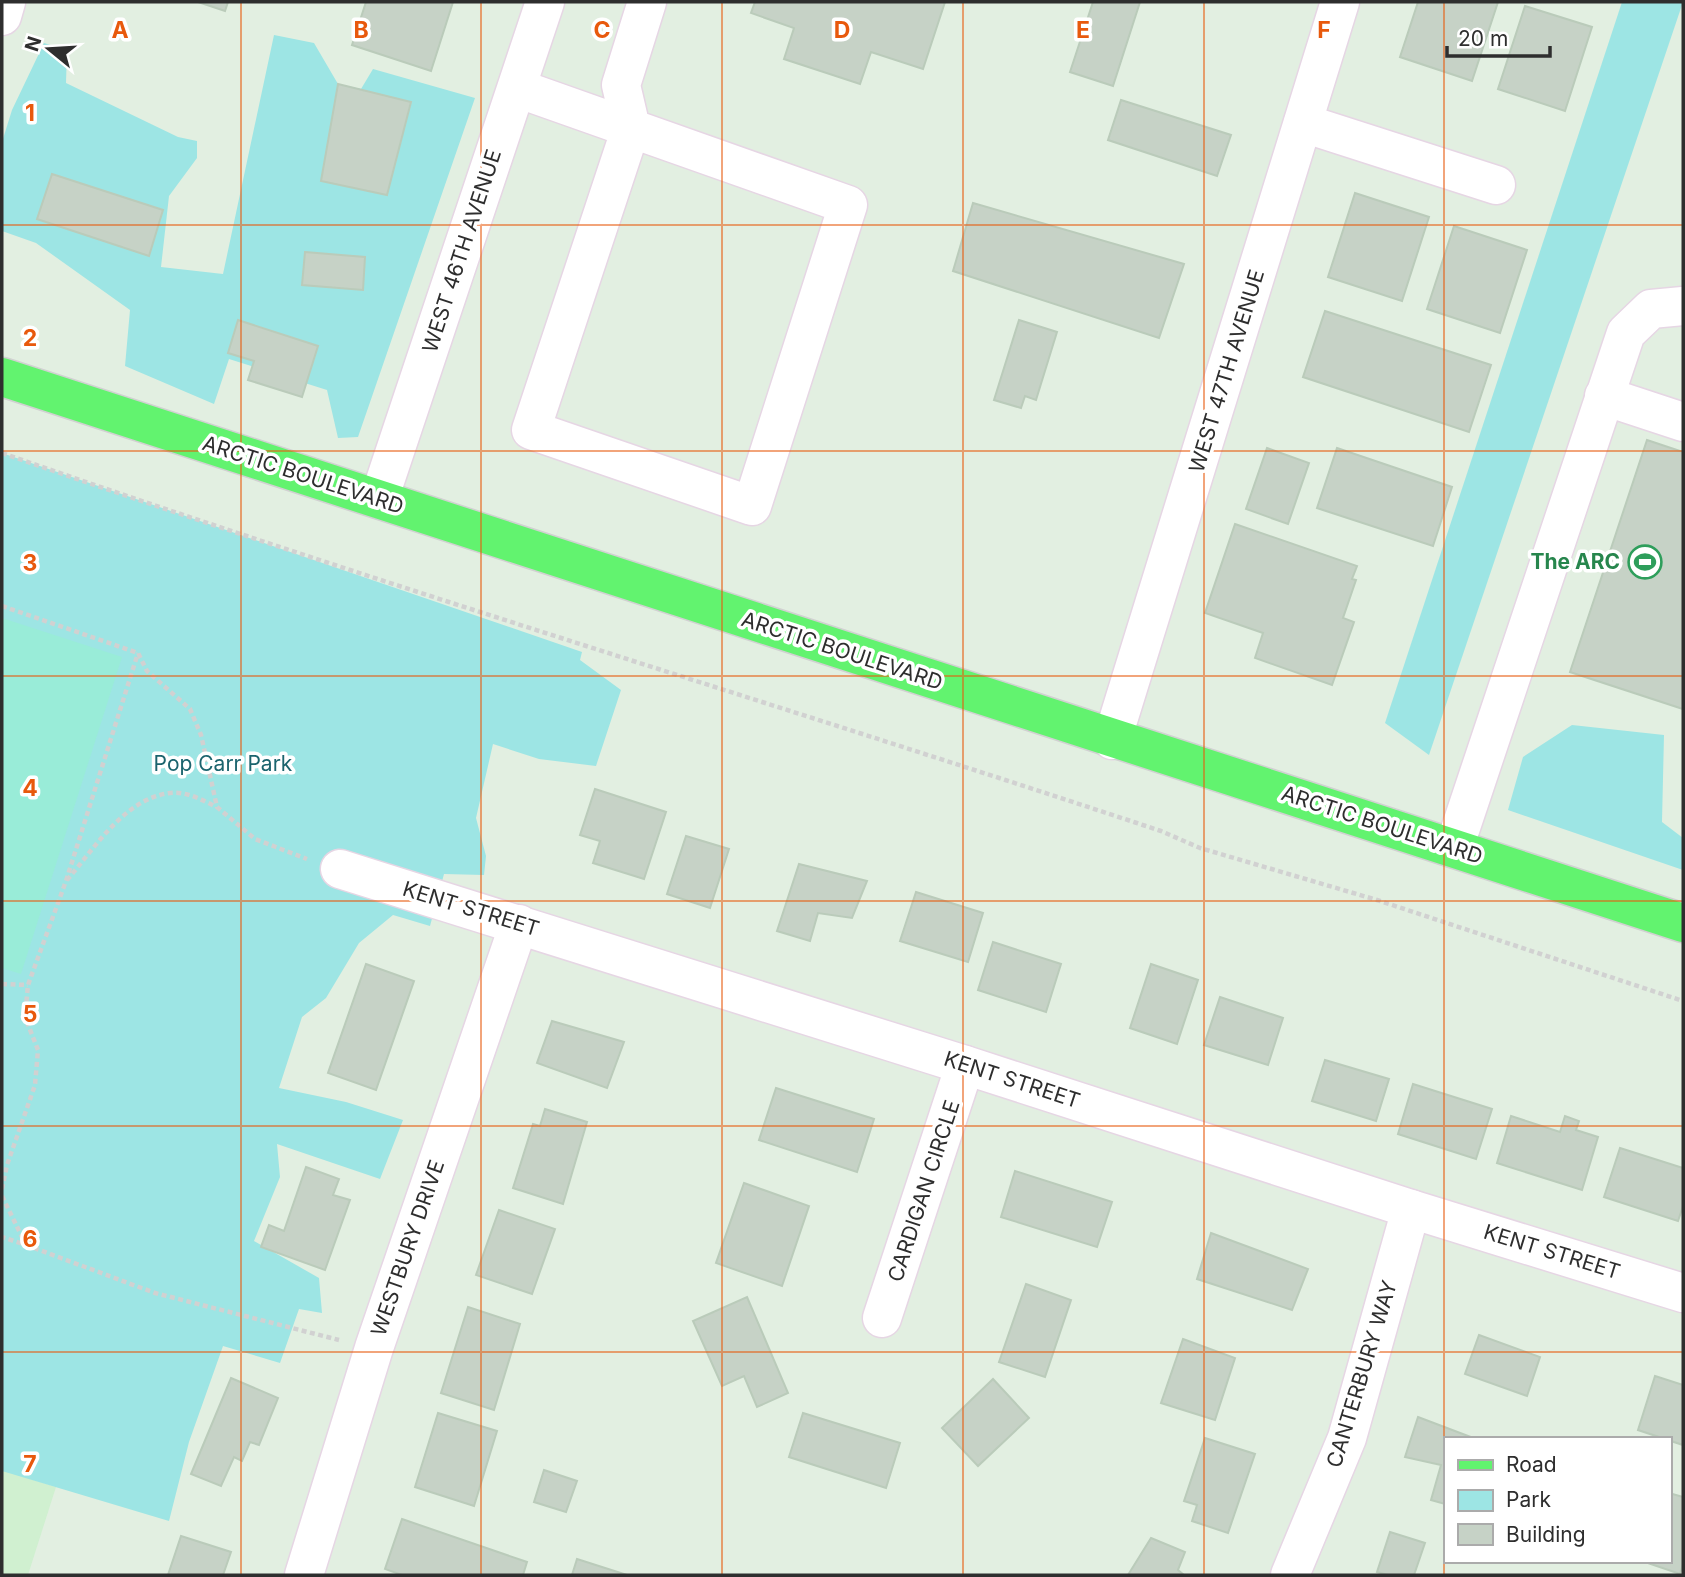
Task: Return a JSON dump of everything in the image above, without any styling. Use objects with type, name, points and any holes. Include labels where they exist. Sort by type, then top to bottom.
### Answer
[{"type":"main road","name":"ARCTIC BOULEVARD","points":[[2,377],[1112,740],[1683,923]]},
{"type":"street","points":[[2,16],[6,2]]},
{"type":"street","name":"WEST 46TH AVENUE","points":[[379,499],[545,2]]},
{"type":"street","points":[[517,88],[631,128],[849,205],[752,506],[531,430],[631,128],[621,85],[648,2]]},
{"type":"street","name":"WEST 47TH AVENUE","points":[[1112,740],[1340,2]]},
{"type":"street","points":[[1303,123],[1496,185]]},
{"type":"street","points":[[1454,848],[1626,333],[1651,309],[1683,306]]},
{"type":"street","points":[[1604,396],[1683,422]]},
{"type":"street","name":"KENT STREET","points":[[340,869],[1683,1293]]},
{"type":"street","name":"WESTBURY DRIVE","points":[[304,1575],[374,1348],[519,924]]},
{"type":"street","name":"CARDIGAN CIRCLE","points":[[882,1318],[965,1065]]},
{"type":"street","name":"CANTERBURY WAY","points":[[1290,1575],[1346,1438],[1410,1209]]},
{"type":"path","points":[[2,453],[283,549],[1161,831],[1200,848],[1377,901],[1683,1001]]},
{"type":"path","points":[[2,606],[138,653],[147,671],[161,685],[175,692],[190,709],[201,735],[217,807]]},
{"type":"path","points":[[2,1189],[7,1165],[35,1085],[38,1050],[25,1017],[28,985],[66,881],[138,653]]},
{"type":"path","points":[[66,881],[138,804],[170,793],[195,796],[217,807],[255,839],[340,869]]},
{"type":"path","points":[[2,984],[28,985]]},
{"type":"path","points":[[2,1196],[26,1245]]},
{"type":"path","points":[[2,1237],[155,1293],[374,1348]]},
{"type":"shaded area","points":[[2,618],[122,657],[21,974],[2,968]]},
{"type":"shaded area","points":[[2,1470],[56,1487],[28,1575],[2,1575]]},
{"type":"green space","points":[[1622,2],[1683,2],[1429,755],[1385,723]]},
{"type":"green space","points":[[274,35],[314,43],[338,84],[361,89],[373,69],[475,98],[358,437],[338,438],[327,390],[229,359],[214,404],[125,366],[130,310],[36,243],[2,231],[2,142],[12,110],[44,43],[67,50],[66,83],[178,137],[197,141],[197,158],[169,196],[161,267],[223,274]]},
{"type":"green space","name":"Pop Carr Park","points":[[2,453],[582,652],[580,660],[621,690],[596,766],[539,759],[493,744],[476,818],[486,856],[484,875],[444,874],[430,926],[393,915],[359,943],[326,998],[302,1017],[279,1088],[346,1102],[403,1120],[380,1179],[277,1144],[280,1177],[254,1241],[319,1278],[322,1313],[299,1309],[280,1363],[223,1346],[189,1442],[169,1521],[2,1471]]},
{"type":"green space","points":[[1572,725],[1664,735],[1662,822],[1683,838],[1683,870],[1508,810],[1523,757]]},
{"type":"building","points":[[198,2],[228,2],[225,11]]},
{"type":"building","points":[[366,2],[453,2],[431,71],[352,45]]},
{"type":"building","points":[[755,2],[945,2],[923,69],[871,52],[860,84],[784,59],[794,28],[751,13]]},
{"type":"building","points":[[1093,2],[1140,2],[1113,86],[1070,72]]},
{"type":"building","points":[[1418,2],[1498,2],[1472,81],[1400,57]]},
{"type":"building","points":[[1525,6],[1592,27],[1565,111],[1498,89]]},
{"type":"building","points":[[338,84],[411,102],[387,195],[321,181]]},
{"type":"building","points":[[1121,100],[1231,135],[1217,176],[1108,140]]},
{"type":"building","points":[[52,174],[163,210],[149,256],[37,219]]},
{"type":"building","points":[[1355,193],[1429,217],[1402,301],[1328,277]]},
{"type":"building","points":[[973,203],[1184,264],[1159,338],[953,271]]},
{"type":"building","points":[[1454,226],[1527,250],[1500,333],[1427,309]]},
{"type":"building","points":[[305,252],[365,257],[363,290],[302,285]]},
{"type":"building","points":[[1325,311],[1491,365],[1469,432],[1303,377]]},
{"type":"building","points":[[238,320],[318,346],[302,397],[248,380],[254,361],[228,353]]},
{"type":"building","points":[[1019,320],[1057,332],[1036,400],[1025,396],[1021,408],[994,400]]},
{"type":"building","name":"The ARC","points":[[1647,440],[1683,452],[1683,709],[1570,672]]},
{"type":"building","points":[[1267,448],[1309,463],[1288,524],[1246,509]]},
{"type":"building","points":[[1337,448],[1452,487],[1433,546],[1317,508]]},
{"type":"building","points":[[1235,524],[1357,566],[1352,579],[1356,580],[1343,618],[1354,622],[1332,685],[1255,658],[1263,633],[1205,613]]},
{"type":"building","points":[[595,789],[666,812],[644,879],[593,863],[600,841],[580,835]]},
{"type":"building","points":[[686,836],[729,849],[710,908],[667,894]]},
{"type":"building","points":[[799,864],[867,881],[852,918],[818,913],[810,941],[777,931]]},
{"type":"building","points":[[916,892],[983,913],[968,962],[900,941]]},
{"type":"building","points":[[993,942],[1061,964],[1046,1012],[978,990]]},
{"type":"building","points":[[366,964],[414,981],[376,1090],[328,1073]]},
{"type":"building","points":[[1151,964],[1198,980],[1177,1044],[1130,1028]]},
{"type":"building","points":[[1220,997],[1283,1018],[1268,1065],[1204,1045]]},
{"type":"building","points":[[552,1021],[624,1042],[607,1088],[537,1063]]},
{"type":"building","points":[[1325,1060],[1389,1079],[1376,1121],[1312,1101]]},
{"type":"building","points":[[1413,1084],[1492,1109],[1476,1159],[1398,1134]]},
{"type":"building","points":[[776,1088],[874,1119],[857,1172],[759,1140]]},
{"type":"building","points":[[545,1109],[587,1122],[563,1204],[513,1188],[533,1124],[540,1126]]},
{"type":"building","points":[[1511,1116],[1560,1132],[1565,1116],[1579,1121],[1576,1130],[1598,1137],[1582,1190],[1497,1163]]},
{"type":"building","points":[[1620,1148],[1683,1168],[1683,1206],[1678,1221],[1604,1197]]},
{"type":"building","points":[[306,1167],[339,1179],[333,1195],[350,1200],[325,1270],[261,1247],[269,1225],[284,1231]]},
{"type":"building","points":[[1015,1171],[1112,1202],[1097,1247],[1001,1217]]},
{"type":"building","points":[[744,1183],[809,1206],[782,1286],[716,1263]]},
{"type":"building","points":[[499,1210],[555,1229],[532,1294],[476,1275]]},
{"type":"building","points":[[1211,1233],[1308,1269],[1292,1310],[1197,1279]]},
{"type":"building","points":[[1026,1284],[1071,1300],[1045,1377],[999,1362]]},
{"type":"building","points":[[747,1297],[788,1393],[757,1407],[744,1376],[722,1386],[693,1321]]},
{"type":"building","points":[[468,1307],[520,1324],[494,1410],[441,1393]]},
{"type":"building","points":[[1479,1335],[1540,1357],[1527,1396],[1465,1374]]},
{"type":"building","points":[[1183,1339],[1235,1358],[1215,1420],[1161,1403]]},
{"type":"building","points":[[1655,1376],[1683,1385],[1683,1445],[1671,1441],[1671,1437],[1659,1437],[1638,1430]]},
{"type":"building","points":[[231,1378],[278,1398],[259,1445],[250,1442],[242,1461],[234,1457],[221,1486],[191,1474]]},
{"type":"building","points":[[993,1379],[1029,1418],[978,1466],[942,1428]]},
{"type":"building","points":[[438,1413],[497,1431],[474,1506],[415,1487]]},
{"type":"building","points":[[803,1413],[900,1443],[886,1488],[789,1457]]},
{"type":"building","points":[[1418,1417],[1471,1437],[1444,1437],[1444,1504],[1431,1500],[1441,1465],[1405,1457]]},
{"type":"building","points":[[1205,1438],[1255,1454],[1228,1533],[1192,1521],[1197,1505],[1184,1501]]},
{"type":"building","points":[[544,1470],[577,1481],[566,1512],[534,1502]]},
{"type":"building","points":[[1671,1494],[1683,1497],[1683,1564],[1680,1574],[1648,1563],[1671,1563]]},
{"type":"building","points":[[402,1519],[527,1562],[523,1575],[402,1575],[385,1569]]},
{"type":"building","points":[[1390,1532],[1425,1543],[1414,1575],[1388,1575],[1377,1572]]},
{"type":"building","points":[[181,1536],[231,1552],[223,1575],[168,1575]]},
{"type":"building","points":[[1151,1538],[1185,1552],[1178,1570],[1184,1575],[1128,1575]]},
{"type":"building","points":[[577,1559],[627,1575],[572,1575]]},
{"type":"place","name":"The ARC","points":[[1645,562]]}]
